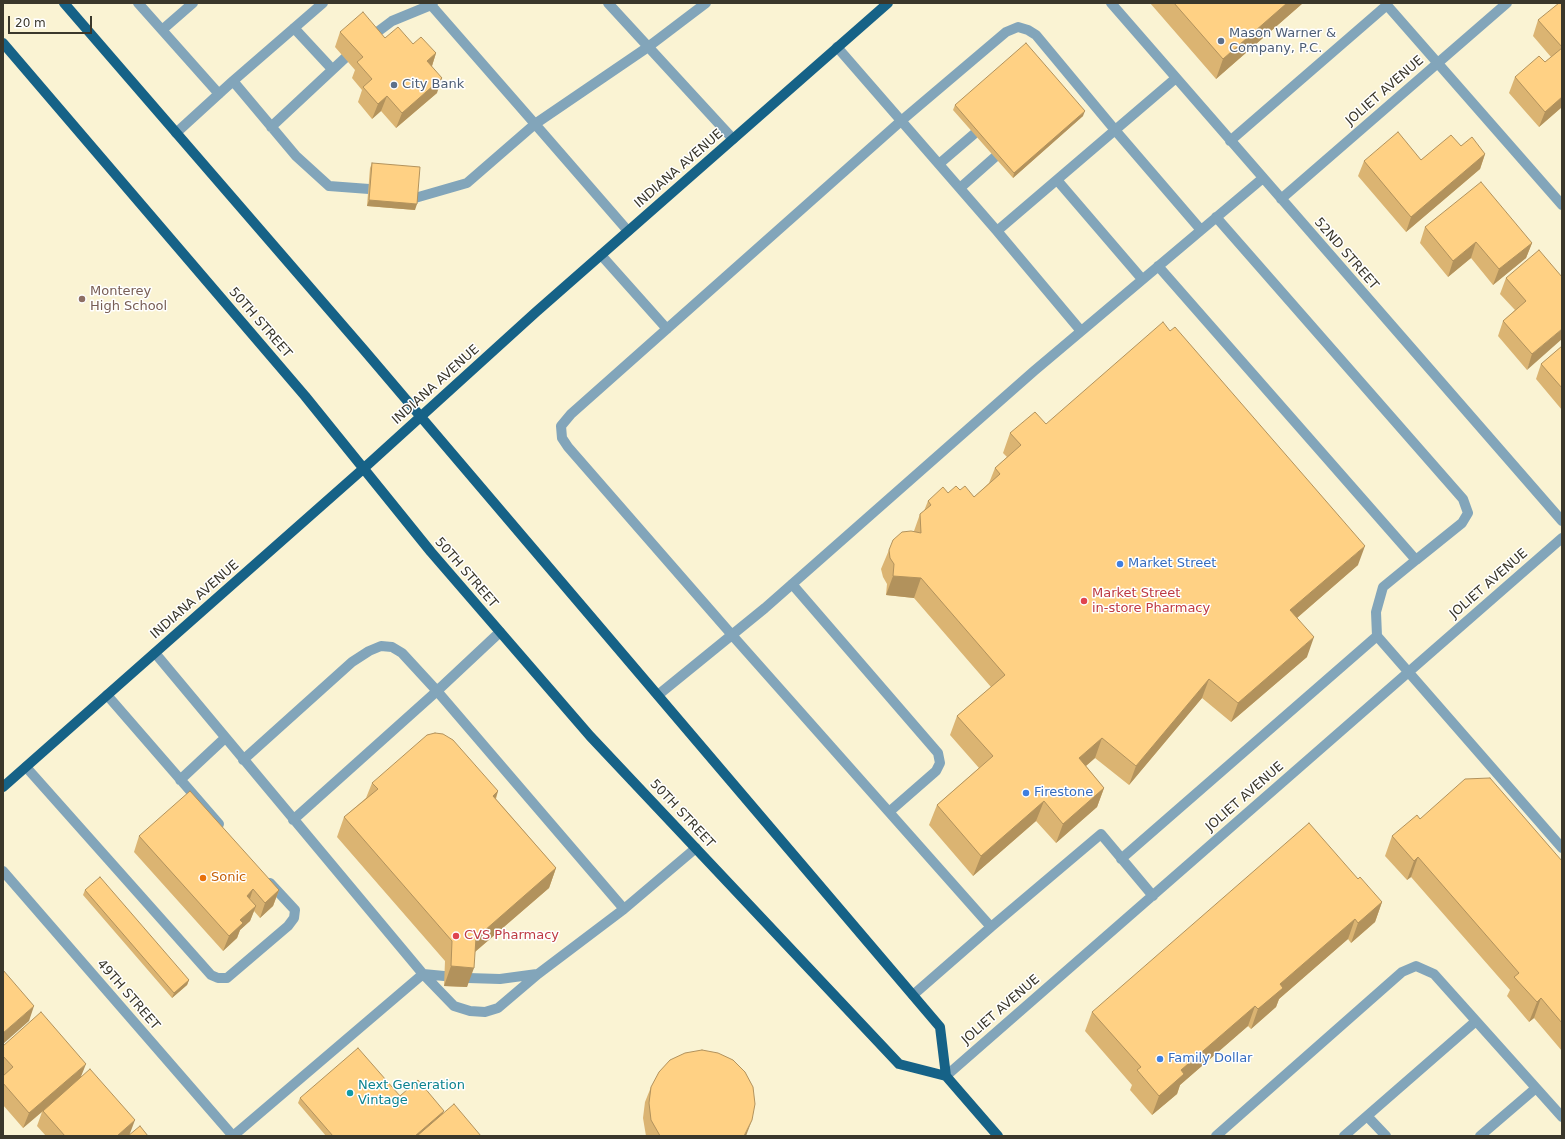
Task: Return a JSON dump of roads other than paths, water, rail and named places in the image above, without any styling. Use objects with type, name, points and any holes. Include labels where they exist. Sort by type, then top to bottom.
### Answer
[{"type":"main road","points":[[64,3],[420,416],[940,1027],[946,1076],[998,1136]]},
{"type":"main road","name":"INDIANA AVENUE","points":[[3,787],[363,469],[420,416],[628,231],[888,3]]},
{"type":"main road","name":"50TH STREET","points":[[3,43],[305,396],[431,552],[590,736],[899,1064],[946,1076]]},
{"type":"street","points":[[138,3],[219,94]]},
{"type":"street","points":[[162,30],[193,3]]},
{"type":"street","points":[[176,132],[232,81],[323,3]]},
{"type":"street","points":[[608,3],[734,139]]},
{"type":"street","points":[[415,198],[467,183],[535,124],[648,47],[706,3]]},
{"type":"street","name":"52ND STREET","points":[[1111,3],[1562,521]]},
{"type":"street","name":"JOLIET AVENUE","points":[[1281,199],[1507,3]]},
{"type":"street","points":[[367,39],[392,21],[432,4],[628,231]]},
{"type":"street","points":[[1230,141],[1386,4],[1562,206]]},
{"type":"street","points":[[991,927],[732,635],[568,447],[562,438],[561,426],[571,414],[901,121],[1006,32],[1018,27],[1028,30],[1036,35],[1201,230]]},
{"type":"street","points":[[294,28],[332,69]]},
{"type":"street","points":[[837,47],[1082,331]]},
{"type":"street","points":[[271,127],[345,58]]},
{"type":"street","points":[[1050,68],[1058,61]]},
{"type":"street","points":[[997,231],[1176,78]]},
{"type":"street","points":[[232,81],[296,156],[329,186],[369,189]]},
{"type":"street","points":[[1070,92],[1078,85]]},
{"type":"street","points":[[939,164],[974,134]]},
{"type":"street","points":[[960,188],[995,157]]},
{"type":"street","points":[[658,695],[792,584],[1142,279],[1262,178]]},
{"type":"street","points":[[1057,180],[1142,279]]},
{"type":"street","points":[[1216,217],[1463,500],[1468,513],[1462,523],[1384,587],[1376,612],[1377,636],[1562,848]]},
{"type":"street","points":[[601,255],[667,329]]},
{"type":"street","points":[[1158,266],[1416,560]]},
{"type":"street","name":"JOLIET AVENUE","points":[[946,1076],[1562,538]]},
{"type":"street","points":[[792,584],[938,753],[940,764],[936,771],[889,812]]},
{"type":"street","points":[[293,820],[437,691],[500,632]]},
{"type":"street","points":[[1121,859],[1377,636]]},
{"type":"street","points":[[243,760],[352,662],[369,651],[381,646],[392,647],[402,653],[437,691],[624,909]]},
{"type":"street","points":[[155,653],[423,974],[454,1006],[470,1011],[485,1012],[498,1008],[538,974],[624,909],[696,848]]},
{"type":"street","points":[[107,695],[227,833]]},
{"type":"street","points":[[180,780],[225,738]]},
{"type":"street","points":[[26,767],[211,975],[218,978],[227,978],[288,926],[294,918],[295,910],[263,875]]},
{"type":"street","points":[[913,995],[1101,834],[1153,896]]},
{"type":"street","name":"49TH STREET","points":[[3,871],[233,1136]]},
{"type":"street","points":[[1216,1136],[1402,972],[1416,966],[1434,974],[1562,1117]]},
{"type":"street","points":[[233,1136],[423,974],[444,976]]},
{"type":"street","points":[[468,978],[500,979],[538,974]]},
{"type":"street","points":[[1344,1136],[1476,1021]]},
{"type":"street","points":[[1480,1136],[1536,1088]]},
{"type":"street","points":[[1367,1116],[1386,1136]]},
{"type":"place","name":"Mason Warner & Company, P.C.","points":[[1221,41]]},
{"type":"place","name":"City Bank","points":[[394,85]]},
{"type":"place","name":"Monterey High School","points":[[82,299]]},
{"type":"place","name":"Market Street","points":[[1120,564]]},
{"type":"place","name":"Market Street in-store Pharmacy","points":[[1084,601]]},
{"type":"place","name":"Firestone","points":[[1026,793]]},
{"type":"place","name":"Sonic","points":[[203,878]]},
{"type":"place","name":"CVS Pharmacy","points":[[456,936]]},
{"type":"place","name":"Family Dollar","points":[[1160,1059]]},
{"type":"place","name":"Next Generation Vintage","points":[[350,1093]]}]
